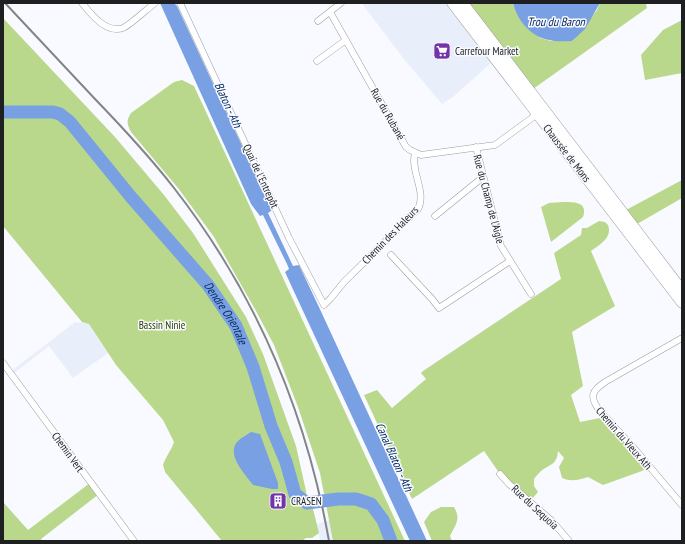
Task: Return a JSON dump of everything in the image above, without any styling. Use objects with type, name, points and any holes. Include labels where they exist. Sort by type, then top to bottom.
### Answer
[{"type":"main road","name":"Chaussée de Mons","points":[[452,3],[682,290]]},
{"type":"main road","name":"Chaussée de Mons","points":[[462,3],[682,303]]},
{"type":"street","points":[[82,3],[102,24],[118,29],[127,26],[155,3]]},
{"type":"street","name":"Quai de l'Entrepôt","points":[[180,3],[289,238],[324,305]]},
{"type":"street","points":[[318,21],[341,3]]},
{"type":"street","name":"Rue du Rubané","points":[[330,12],[406,147],[415,153]]},
{"type":"street","points":[[317,61],[346,40]]},
{"type":"street","points":[[415,153],[421,154],[495,145],[540,111]]},
{"type":"street","name":"Rue du Champ de l'Aigle","points":[[476,147],[501,246],[531,294]]},
{"type":"street","name":"Chemin des Haleurs","points":[[324,305],[344,282],[418,208],[421,202],[413,160],[415,153]]},
{"type":"street","points":[[436,216],[483,177]]},
{"type":"street","points":[[391,255],[439,308],[510,261]]},
{"type":"street","name":"Chemin du Vieux Ath","points":[[682,338],[605,382],[595,390],[593,394],[595,404],[599,410],[682,505]]},
{"type":"street","name":"Chemin Vert","points":[[3,363],[134,541]]},
{"type":"street","name":"Rue du Sequoïa","points":[[500,474],[509,484],[552,521],[569,541]]},
{"type":"shaded area","points":[[363,3],[447,3],[491,63],[453,97],[442,104],[403,58]]},
{"type":"shaded area","points":[[75,322],[89,324],[108,353],[73,378],[49,346],[12,375],[10,372]]},
{"type":"shaded area","points":[[330,520],[333,541],[320,541],[317,524]]},
{"type":"green space","points":[[468,3],[513,3],[514,7],[540,38],[551,41],[572,41],[597,10],[600,3],[646,3],[647,8],[533,89]]},
{"type":"green space","name":"Bassin Ninie","points":[[3,18],[115,137],[164,195],[193,233],[246,317],[263,354],[296,446],[306,491],[307,503],[313,509],[319,533],[312,538],[306,538],[302,541],[222,541],[165,472],[163,465],[174,442],[163,420],[116,365],[89,324],[82,322],[3,226]]},
{"type":"green space","points":[[682,20],[682,73],[645,80],[641,55],[663,30]]},
{"type":"green space","points":[[182,80],[194,86],[405,541],[333,541],[320,473],[298,407],[274,345],[214,237],[178,188],[131,132],[128,125],[128,118],[131,113],[174,82]]},
{"type":"green space","points":[[682,180],[682,198],[637,224],[626,210]]},
{"type":"green space","points":[[572,202],[582,206],[584,208],[583,217],[551,242],[541,207],[549,203]]},
{"type":"green space","points":[[599,221],[605,222],[608,225],[609,234],[601,244],[591,251],[615,306],[572,332],[583,386],[571,395],[580,422],[605,417],[646,462],[645,469],[603,485],[588,477],[578,480],[569,480],[562,478],[559,467],[564,458],[558,451],[555,462],[541,471],[534,479],[534,486],[538,492],[532,499],[527,500],[500,474],[484,451],[412,499],[364,395],[377,390],[392,408],[426,379],[421,373],[423,371],[561,279],[554,253],[581,235],[582,228],[587,228]]},
{"type":"green space","points":[[90,483],[99,494],[41,539],[43,541],[3,541],[3,502],[28,530]]},
{"type":"green space","points":[[441,507],[454,507],[456,511],[457,522],[450,536],[452,541],[432,541],[424,522],[431,512]]},
{"type":"water","points":[[160,3],[174,3],[177,6],[272,210],[268,213],[293,266],[299,265],[427,541],[410,541],[285,272],[289,269],[287,264],[263,215],[260,216],[251,204]]},
{"type":"water","name":"Trou du Baron","points":[[513,3],[600,3],[585,29],[572,41],[552,41],[536,35],[526,27],[518,16]]},
{"type":"water","points":[[251,432],[260,434],[278,483],[278,489],[253,485],[241,470],[235,458],[235,446],[238,441]]},
{"type":"waterway","name":"Dendre Orientale","points":[[3,112],[53,112],[60,114],[70,122],[131,197],[208,285],[236,326],[253,367],[271,426],[286,462],[295,494],[307,503],[338,499],[356,499],[371,504],[383,520],[391,541]]},
{"type":"railway","points":[[5,3],[155,165],[203,228],[229,269],[253,311],[291,400],[319,493],[329,541]]},
{"type":"place","name":"Carrefour Market","points":[[442,51]]},
{"type":"place","name":"CRASEN","points":[[278,501]]},
{"type":"water label","name":"Blaton - Ath","points":[[228,105]]},
{"type":"water label","name":"Canal Blaton - Ath","points":[[394,457]]}]
